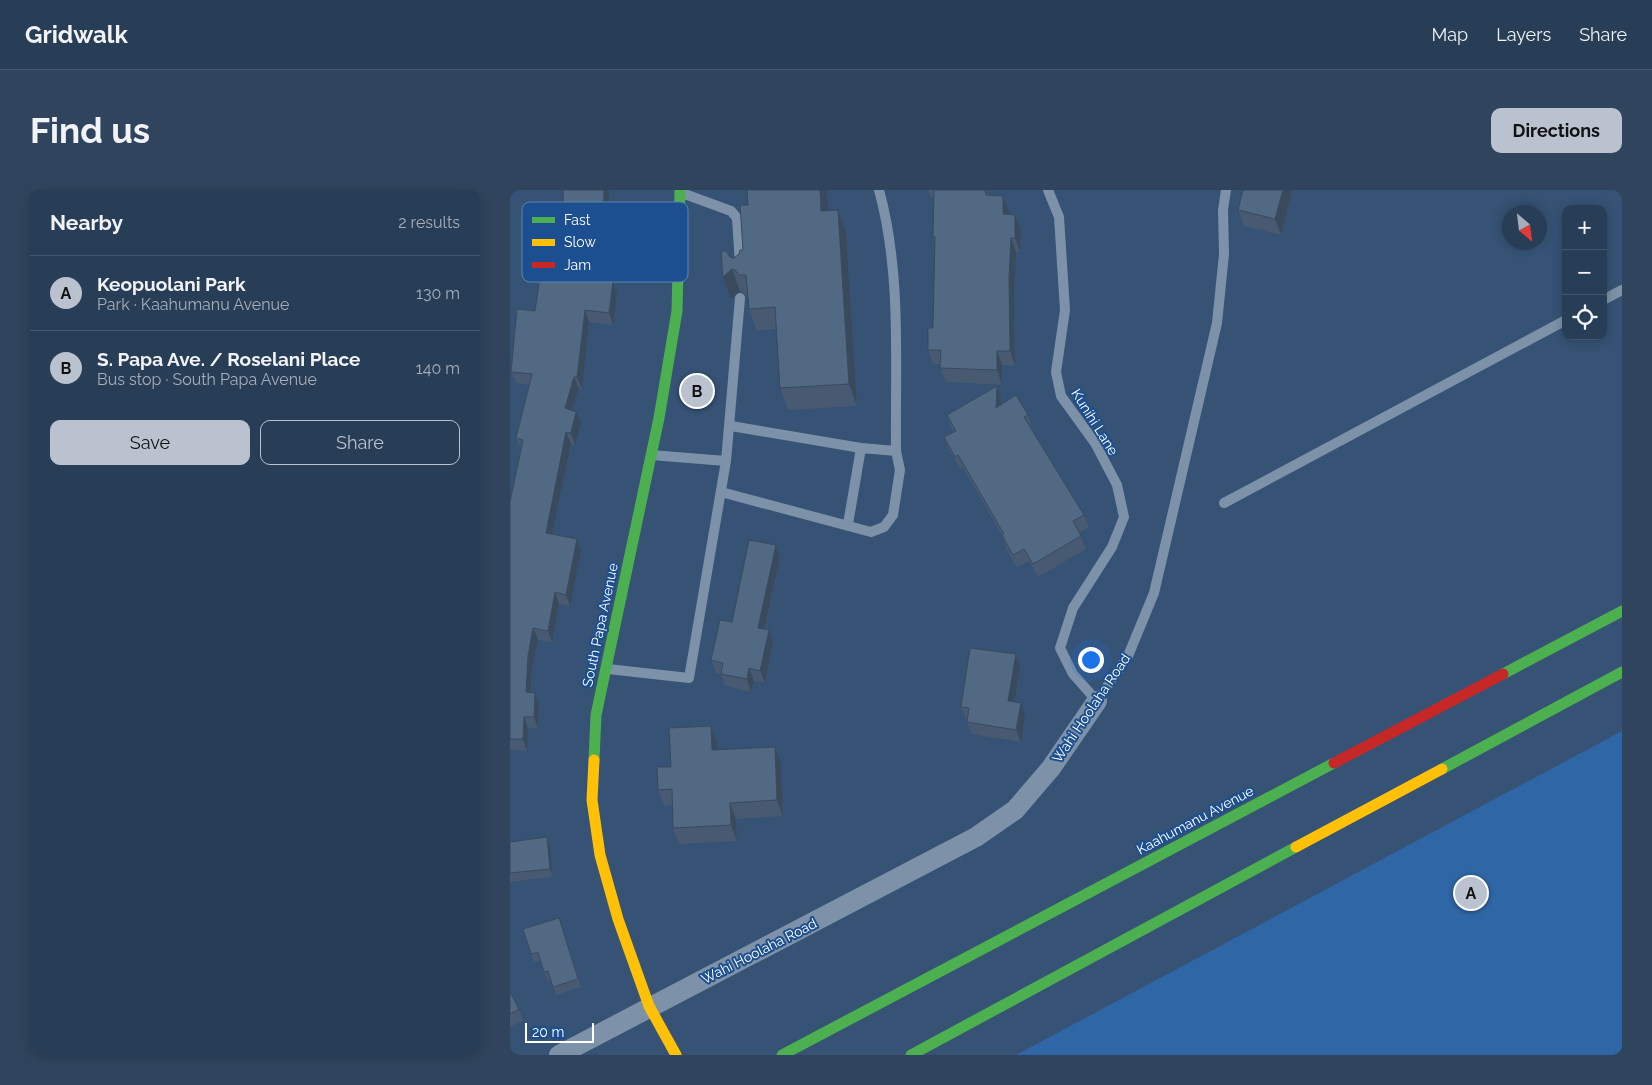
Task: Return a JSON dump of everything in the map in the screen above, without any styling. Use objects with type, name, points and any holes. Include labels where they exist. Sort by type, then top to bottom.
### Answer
[{"type":"main road","name":"South Papa Avenue","points":[[676,1055],[650,1006],[615,910],[600,854],[593,807],[596,716],[650,455],[677,311],[678,282]]},
{"type":"main road","name":"Kaahumanu Avenue","points":[[782,1055],[1622,611]]},
{"type":"main road","points":[[911,1055],[1622,672]]},
{"type":"street","name":"Wahi Hoolaha Road","points":[[559,1055],[976,837],[1015,810],[1051,768],[1097,701]]},
{"type":"lane","points":[[721,492],[848,524],[871,532],[884,527],[892,515],[900,470],[896,451],[895,283],[888,220],[879,190]]},
{"type":"lane","name":"Kunihi Lane","points":[[1048,190],[1059,217],[1065,310],[1056,372],[1061,396],[1095,443],[1117,485],[1124,517],[1112,547],[1073,608],[1060,648],[1073,674],[1097,701]]},
{"type":"lane","name":"Wahi Hoolaha Road","points":[[1097,701],[1128,656],[1154,593],[1217,324],[1224,254],[1223,210],[1226,190]]},
{"type":"lane","points":[[680,191],[731,211],[737,218],[741,273]]},
{"type":"lane","points":[[1607,298],[1622,290]]},
{"type":"lane","points":[[606,668],[689,678],[731,426],[740,298]]},
{"type":"lane","points":[[1224,503],[1562,322]]},
{"type":"lane","points":[[731,426],[861,448],[896,451]]},
{"type":"lane","points":[[848,524],[861,448]]},
{"type":"lane","points":[[650,455],[726,461]]},
{"type":"shaded area","points":[[1622,731],[1622,1055],[1016,1055]]},
{"type":"building","points":[[563,190],[604,190],[604,202],[563,202]]},
{"type":"building","points":[[747,190],[820,190],[821,211],[838,210],[849,384],[780,388],[775,307],[749,309],[746,275],[739,275],[732,269],[723,277],[721,251],[726,251],[730,257],[734,258],[739,254],[740,250],[743,250],[740,205],[748,205]]},
{"type":"building","points":[[934,190],[985,190],[986,195],[1003,196],[1003,214],[1015,215],[1015,238],[1011,238],[1009,278],[1010,351],[997,351],[997,370],[940,368],[941,350],[928,350],[928,328],[933,328]]},
{"type":"building","points":[[1243,190],[1283,190],[1275,219],[1238,210]]},
{"type":"building","points":[[539,282],[613,282],[609,313],[585,310],[577,377],[574,377],[565,408],[576,412],[571,433],[566,432],[546,533],[577,539],[566,595],[555,592],[548,631],[533,628],[528,656],[526,692],[535,693],[534,717],[524,717],[523,739],[510,739],[510,502],[523,440],[516,438],[532,374],[511,372],[517,309],[535,311]]},
{"type":"building","points":[[997,386],[996,408],[1016,395],[1028,415],[1024,417],[1084,515],[1073,521],[1081,536],[1033,564],[1024,549],[1013,555],[1002,535],[1004,534],[958,455],[955,457],[944,437],[956,431],[947,415]]},
{"type":"building","points":[[749,540],[776,545],[758,628],[769,630],[760,671],[749,668],[747,679],[721,674],[723,663],[711,660],[720,620],[732,622]]},
{"type":"building","points":[[970,648],[1016,654],[1008,701],[1021,703],[1016,730],[967,722],[969,708],[961,707]]},
{"type":"building","points":[[711,726],[712,750],[775,747],[777,800],[730,803],[731,825],[673,828],[672,789],[658,790],[657,767],[671,767],[669,728]]},
{"type":"building","points":[[547,837],[550,869],[510,873],[510,842]]},
{"type":"building","points":[[559,918],[578,979],[553,987],[548,971],[544,972],[538,952],[531,954],[523,929]]},
{"type":"building","points":[[510,992],[519,1009],[510,1014]]},
{"type":"traffic: fast","points":[[680,190],[680,202]]},
{"type":"traffic: fast","points":[[594,760],[596,715],[659,418],[677,311],[678,282]]},
{"type":"traffic: fast","points":[[1503,674],[1622,611]]},
{"type":"traffic: fast","points":[[1442,769],[1622,672]]},
{"type":"traffic: fast","points":[[782,1055],[1334,763]]},
{"type":"traffic: fast","points":[[911,1055],[1296,847]]},
{"type":"traffic: slow","points":[[594,760],[592,800],[600,855],[618,919],[649,1006],[676,1055]]},
{"type":"traffic: slow","points":[[1296,847],[1442,769]]},
{"type":"traffic: jam","points":[[1334,763],[1503,674]]},
{"type":"place","name":"S. Papa Ave. / Roselani Place","points":[[697,391]]},
{"type":"place","name":"Keopuolani Park","points":[[1471,893]]}]
